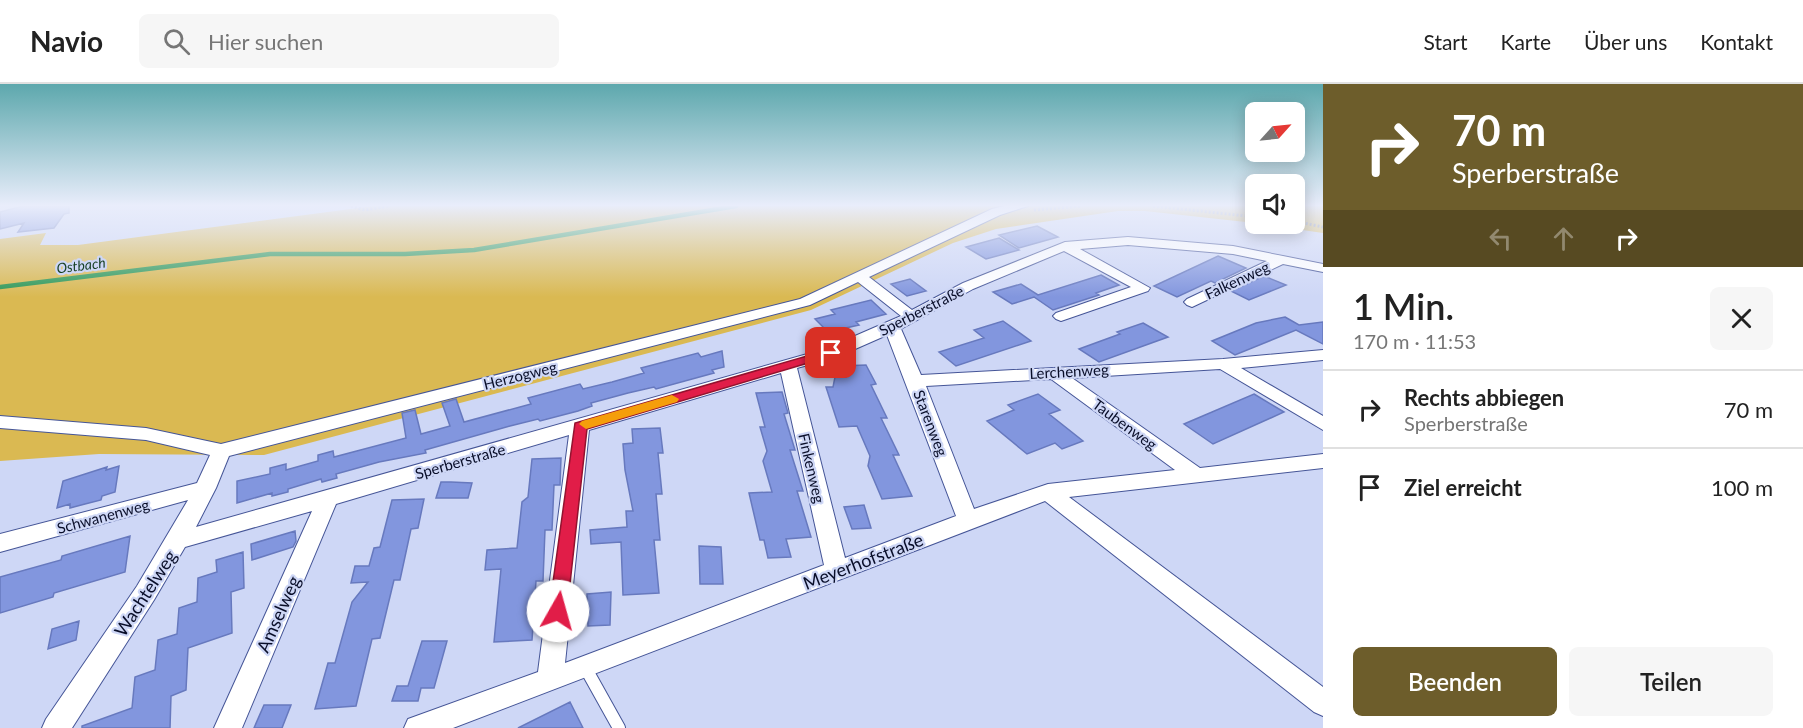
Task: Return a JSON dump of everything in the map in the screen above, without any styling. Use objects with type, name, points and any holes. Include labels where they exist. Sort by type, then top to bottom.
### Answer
[{"type":"street","name":"Herzogweg","points":[[0,422],[146,434],[221,451],[805,303],[945,236]]},
{"type":"street","name":"Sperberstraße","points":[[179,540],[831,353],[892,327],[968,286],[1065,246],[1128,241],[1233,249],[1323,268]]},
{"type":"street","points":[[1061,316],[1143,288],[1065,246]]},
{"type":"street","name":"Falkenweg","points":[[1191,302],[1283,259]]},
{"type":"street","points":[[859,276],[912,317]]},
{"type":"street","name":"Starenweg","points":[[892,327],[968,520]]},
{"type":"street","name":"Lerchenweg","points":[[915,381],[1223,364],[1323,356]]},
{"type":"street","points":[[1223,364],[1323,424]]},
{"type":"street","name":"Finkenweg","points":[[788,366],[837,571]]},
{"type":"street","name":"Taubenweg","points":[[1053,372],[1197,476]]},
{"type":"street","points":[[550,680],[580,426]]},
{"type":"street","name":"Wachtelweg","points":[[56,728],[179,540],[206,488],[221,451]]},
{"type":"street","name":"Meyerhofstraße","points":[[418,728],[585,667],[968,520],[1048,492],[1323,461]]},
{"type":"street","name":"Schwanenweg","points":[[0,543],[206,488]]},
{"type":"street","points":[[1048,492],[1323,703]]},
{"type":"street","name":"Amselweg","points":[[228,728],[328,499]]},
{"type":"lane","points":[[585,667],[619,728]]},
{"type":"shaded area","points":[[44,236],[40,245],[78,245],[146,236],[974,236],[953,243],[811,310],[264,455],[99,454],[0,461],[0,239]]},
{"type":"building","points":[[1001,236],[1058,237],[1019,248]]},
{"type":"building","points":[[999,238],[1019,250],[986,259],[966,247]]},
{"type":"building","points":[[1218,256],[1246,268],[1215,283],[1211,281],[1177,297],[1154,286]]},
{"type":"building","points":[[1101,275],[1119,285],[1096,293],[1099,295],[1053,310],[1034,297],[1012,304],[993,292],[1021,284],[1038,295]]},
{"type":"building","points":[[1264,276],[1286,285],[1249,300],[1231,291]]},
{"type":"building","points":[[910,279],[926,291],[907,296],[891,284]]},
{"type":"building","points":[[871,300],[886,314],[856,322],[859,325],[828,332],[815,319],[835,314],[831,310]]},
{"type":"building","points":[[1285,317],[1299,325],[1323,322],[1323,344],[1296,330],[1235,355],[1212,341],[1256,323]]},
{"type":"building","points":[[1003,321],[1031,341],[956,366],[939,352],[984,338],[974,330]]},
{"type":"building","points":[[1143,323],[1168,337],[1099,362],[1079,349],[1120,334],[1117,332]]},
{"type":"building","points":[[722,351],[724,367],[712,370],[714,373],[656,389],[654,387],[591,403],[592,406],[578,411],[510,426],[425,450],[426,453],[379,462],[336,474],[337,478],[322,482],[321,479],[288,489],[288,492],[272,496],[272,493],[237,503],[237,481],[270,474],[270,468],[286,464],[286,470],[318,461],[318,455],[333,451],[334,457],[406,438],[402,413],[415,410],[421,434],[450,426],[442,403],[456,399],[464,422],[531,404],[528,398],[580,384],[583,389],[612,382],[644,373],[641,368],[698,353],[701,357]]},
{"type":"building","points":[[866,365],[876,384],[871,385],[887,418],[881,418],[899,455],[893,455],[912,496],[882,499],[868,466],[870,456],[857,426],[839,427],[826,387],[833,387],[835,377],[846,377],[841,366]]},
{"type":"building","points":[[782,392],[788,413],[784,414],[795,450],[790,450],[803,491],[797,491],[811,537],[786,539],[791,557],[768,558],[764,540],[760,540],[749,493],[772,492],[763,461],[767,451],[760,427],[765,427],[756,393]]},
{"type":"building","points":[[1038,394],[1060,410],[1049,414],[1083,441],[1062,449],[1055,443],[1027,454],[987,421],[1014,410],[1008,405]]},
{"type":"building","points":[[1254,394],[1284,412],[1213,444],[1184,424]]},
{"type":"building","points":[[660,428],[663,453],[658,453],[662,494],[656,494],[660,540],[654,540],[659,593],[623,595],[621,542],[591,544],[590,530],[627,527],[626,511],[633,511],[625,470],[623,444],[633,443],[632,429]]},
{"type":"building","points":[[561,458],[560,485],[554,485],[552,530],[545,530],[543,581],[536,581],[532,640],[494,642],[501,569],[485,570],[487,550],[517,548],[522,502],[528,497],[532,459]]},
{"type":"building","points":[[119,466],[115,492],[102,496],[101,500],[70,508],[70,504],[57,508],[63,481],[107,467],[106,470]]},
{"type":"building","points":[[441,482],[472,483],[468,498],[436,498]]},
{"type":"building","points":[[424,499],[418,528],[411,529],[400,580],[394,580],[380,638],[372,639],[356,706],[315,709],[328,663],[335,663],[352,602],[368,582],[351,583],[355,566],[369,566],[374,548],[380,547],[392,500]]},
{"type":"building","points":[[864,505],[871,528],[852,529],[844,507]]},
{"type":"building","points":[[295,531],[296,541],[293,547],[252,560],[251,544]]},
{"type":"building","points":[[130,536],[125,572],[54,593],[53,597],[0,613],[0,577],[61,560],[62,556]]},
{"type":"building","points":[[699,546],[721,547],[723,584],[700,584]]},
{"type":"building","points":[[243,552],[244,588],[231,592],[232,633],[188,648],[186,690],[171,696],[170,728],[82,728],[82,726],[132,708],[135,677],[155,670],[158,640],[177,634],[179,608],[197,602],[198,578],[217,572],[216,560]]},
{"type":"building","points":[[611,592],[610,625],[588,626],[587,594]]},
{"type":"building","points":[[79,621],[76,640],[48,649],[52,629]]},
{"type":"building","points":[[422,641],[447,641],[434,688],[421,688],[418,701],[392,701],[397,686],[408,686]]},
{"type":"building","points":[[570,702],[583,728],[518,728]]},
{"type":"building","points":[[264,705],[291,705],[282,728],[254,728]]},
{"type":"waterway","name":"Ostbach","points":[[0,287],[270,254],[405,254],[474,250],[557,236]]},
{"type":"slow traffic","points":[[586,424],[672,399]]},
{"type":"route","points":[[558,611],[580,426],[831,353]]}]
